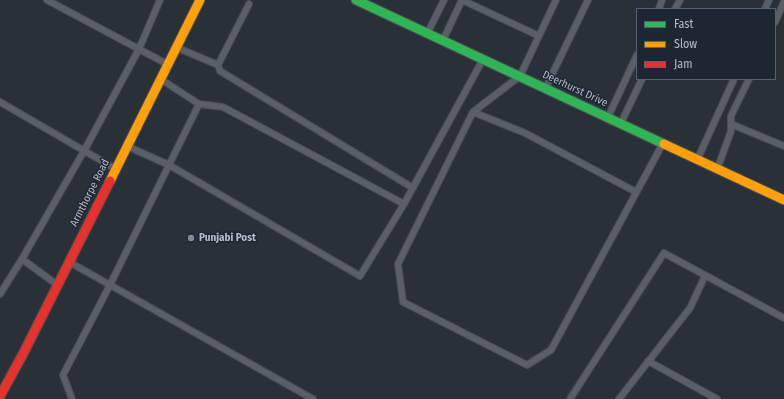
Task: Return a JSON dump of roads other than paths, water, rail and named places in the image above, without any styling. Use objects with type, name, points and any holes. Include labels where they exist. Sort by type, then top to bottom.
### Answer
[{"type":"street","name":"Armthorpe Road","points":[[0,396],[58,285],[200,0]]},
{"type":"street","name":"Deerhurst Drive","points":[[356,0],[784,200]]},
{"type":"lane","points":[[47,0],[168,65]]},
{"type":"lane","points":[[0,294],[22,259],[84,151],[139,49],[160,0]]},
{"type":"lane","points":[[428,34],[444,0]]},
{"type":"lane","points":[[443,41],[462,0],[539,36]]},
{"type":"lane","points":[[556,0],[520,76],[473,112],[398,264],[403,302],[527,365],[551,350],[662,143]]},
{"type":"lane","points":[[545,88],[588,0]]},
{"type":"lane","points":[[776,20],[784,2]]},
{"type":"lane","points":[[249,4],[218,65],[220,71],[412,188]]},
{"type":"lane","points":[[177,47],[218,65]]},
{"type":"lane","points":[[607,118],[636,57]]},
{"type":"lane","points":[[127,146],[169,165],[360,276],[404,204],[483,59]]},
{"type":"lane","points":[[161,80],[199,104],[223,107],[404,204]]},
{"type":"lane","points":[[620,123],[642,80]]},
{"type":"lane","points":[[698,160],[734,80]]},
{"type":"lane","points":[[717,169],[731,132],[731,116],[749,80]]},
{"type":"lane","points":[[0,102],[116,169]]},
{"type":"lane","points":[[72,399],[63,375],[110,286],[199,104]]},
{"type":"lane","points":[[473,112],[525,133],[636,192]]},
{"type":"lane","points":[[731,124],[784,146]]},
{"type":"lane","points":[[570,399],[664,253],[784,318]]},
{"type":"lane","points":[[22,259],[58,285]]},
{"type":"lane","points":[[69,262],[313,399]]},
{"type":"lane","points":[[619,399],[690,308],[705,276]]},
{"type":"lane","points":[[648,361],[718,399]]},
{"type":"place","name":"Punjabi Post","points":[[191,238]]}]
